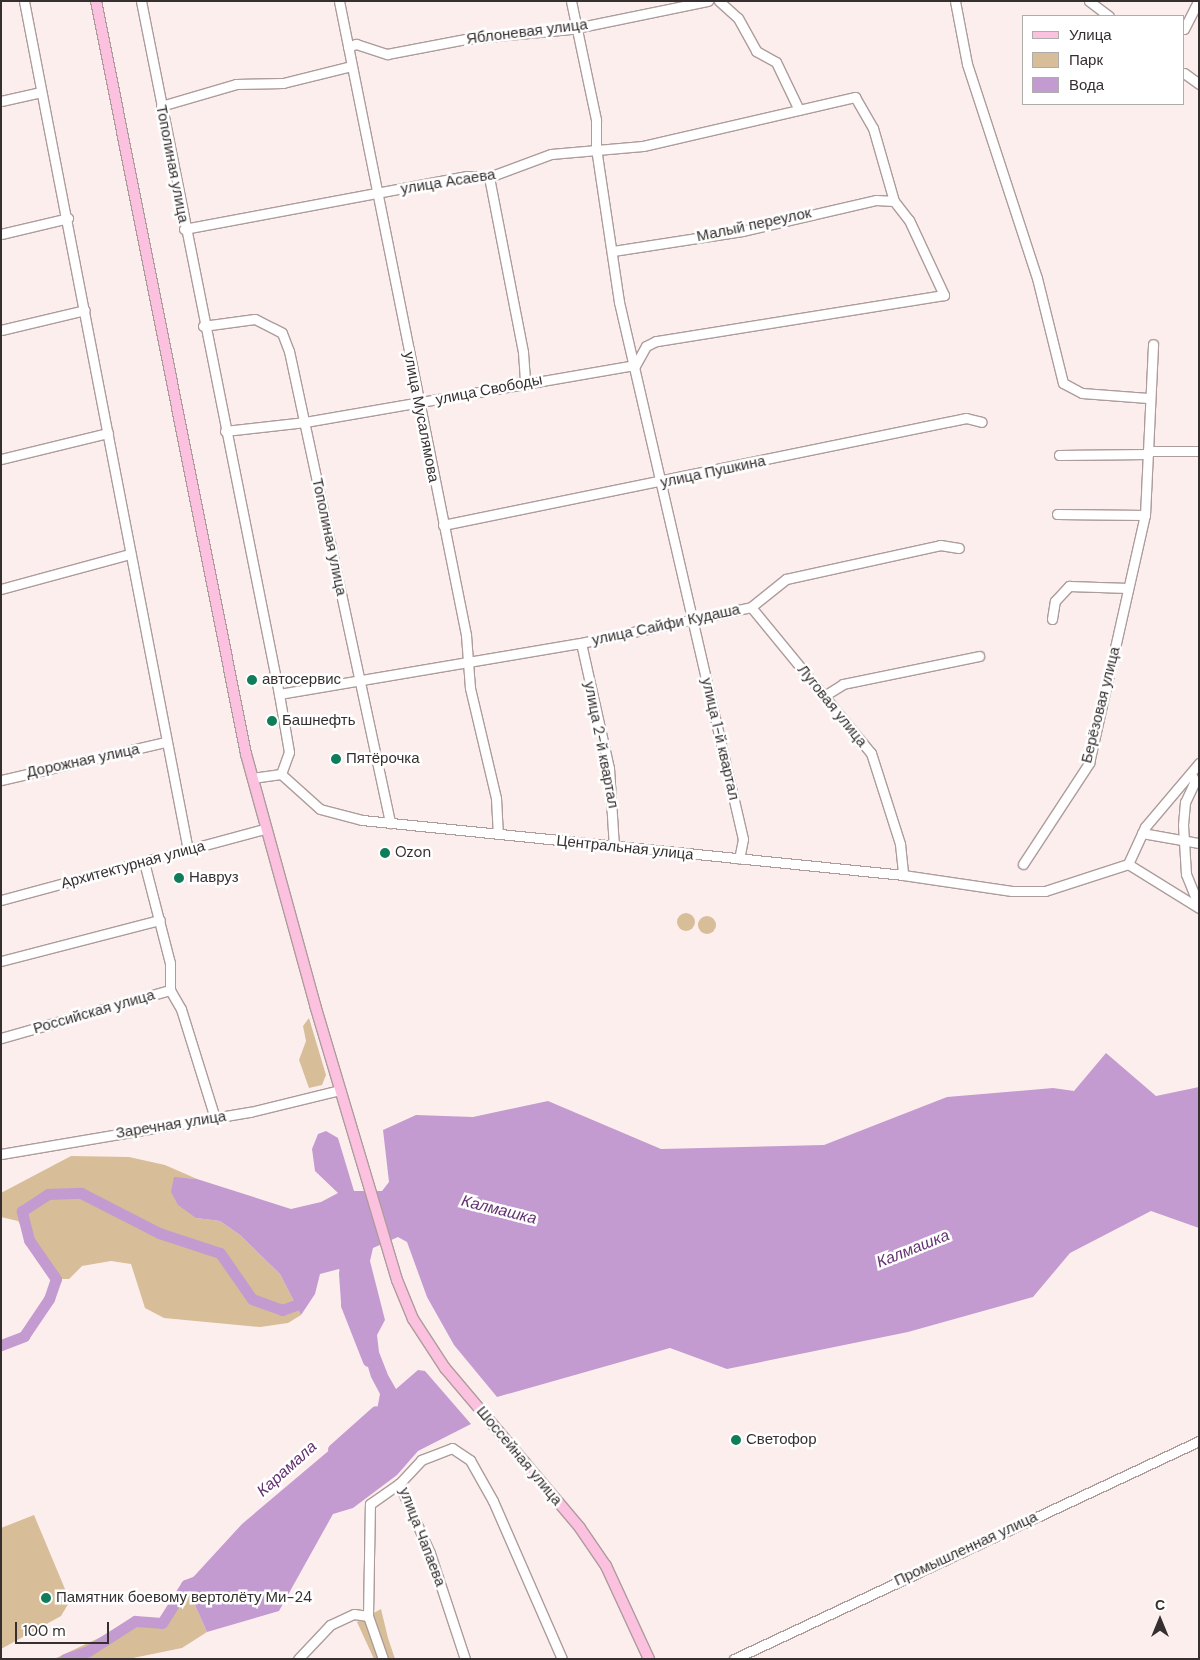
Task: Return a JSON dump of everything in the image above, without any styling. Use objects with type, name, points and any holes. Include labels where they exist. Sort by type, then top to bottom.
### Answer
[{"type":"main road","name":"Шоссейная улица","points":[[96,1],[252,778],[264,829],[390,1255],[425,1339],[580,1528],[606,1566],[649,1659]]},
{"type":"street","points":[[24,1],[68,218],[130,554],[188,850]]},
{"type":"street","name":"Тополиная улица","points":[[141,1],[203,326],[279,694],[289,752],[280,774]]},
{"type":"street","name":"улица Мусалямова","points":[[339,1],[469,660],[470,688],[496,798],[498,833]]},
{"type":"street","name":"улица 1-й квартал","points":[[571,1],[596,120],[596,148],[634,367],[743,839],[739,859]]},
{"type":"street","name":"Яблоневая улица","points":[[348,47],[356,44],[387,54],[466,39],[577,28],[708,1]]},
{"type":"street","points":[[719,1],[738,18],[756,51],[776,62],[799,110]]},
{"type":"street","points":[[955,1],[968,64],[1037,278],[1059,373],[1071,391],[1148,398]]},
{"type":"street","points":[[1089,1],[1108,15]]},
{"type":"street","points":[[1185,27],[1198,1]]},
{"type":"street","points":[[161,106],[236,84],[283,83],[351,66]]},
{"type":"street","points":[[1185,74],[1199,84]]},
{"type":"street","points":[[1,102],[41,92]]},
{"type":"street","name":"улица Асаева","points":[[184,229],[467,176],[489,177],[551,154],[596,148],[643,146],[855,97],[873,128],[894,201]]},
{"type":"street","points":[[489,177],[523,352],[525,383]]},
{"type":"street","name":"Малый переулок","points":[[613,251],[742,231],[876,200],[894,201]]},
{"type":"street","points":[[634,367],[646,346],[656,341],[944,295],[909,220],[894,201]]},
{"type":"street","points":[[1,234],[68,218]]},
{"type":"street","points":[[1,330],[85,310]]},
{"type":"street","name":"Тополиная улица","points":[[203,326],[255,319],[282,333],[305,422],[390,823]]},
{"type":"street","name":"Берёзовая улица","points":[[1023,864],[1089,763],[1145,515],[1148,398],[1153,344]]},
{"type":"street","name":"улица Свободы","points":[[225,431],[305,422],[525,383],[634,367]]},
{"type":"street","name":"улица Пушкина","points":[[443,525],[661,483],[966,418],[982,422]]},
{"type":"street","points":[[1,460],[108,433]]},
{"type":"street","points":[[1059,455],[1199,451]]},
{"type":"street","points":[[1057,514],[1145,515]]},
{"type":"street","name":"улица Сайфи Кудаша","points":[[279,694],[469,660],[581,643],[751,607],[773,585],[786,579],[940,545],[960,548]]},
{"type":"street","points":[[1,588],[130,554]]},
{"type":"street","points":[[1052,618],[1055,601],[1069,586],[1128,588]]},
{"type":"street","name":"Луговая улица","points":[[751,607],[871,754],[900,844],[903,875]]},
{"type":"street","name":"улица 2-й квартал","points":[[581,643],[609,768],[614,847]]},
{"type":"street","points":[[824,696],[843,684],[979,656]]},
{"type":"street","name":"Дорожная улица","points":[[1,780],[166,742]]},
{"type":"street","points":[[1198,907],[1128,864],[1142,833],[1192,776],[1199,763]]},
{"type":"street","points":[[252,778],[280,774]]},
{"type":"street","name":"Центральная улица","points":[[280,774],[320,809],[390,823],[903,875],[1012,891],[1045,892],[1128,864]]},
{"type":"street","points":[[1192,776],[1195,781],[1183,812],[1184,840],[1186,874],[1198,907]]},
{"type":"street","name":"Архитектурная улица","points":[[1,900],[264,829]]},
{"type":"street","points":[[1142,833],[1199,843]]},
{"type":"street","points":[[144,862],[170,963],[170,990]]},
{"type":"street","points":[[1,961],[160,920]]},
{"type":"street","name":"Российская улица","points":[[1,1038],[170,990],[181,1009],[216,1118]]},
{"type":"street","name":"Заречная улица","points":[[1,1154],[216,1118],[340,1090]]},
{"type":"street","name":"Промышленная улица","points":[[734,1659],[1199,1441]]},
{"type":"street","name":"улица Чапаева","points":[[466,1659],[430,1553],[399,1484],[421,1460],[442,1450],[458,1449],[493,1501],[562,1659]]},
{"type":"street","points":[[383,1659],[368,1616],[370,1504],[399,1484]]},
{"type":"street","points":[[298,1659],[330,1625],[354,1614],[368,1616]]},
{"type":"green space","points":[[686,913],[694,918],[695,922],[690,930],[686,931],[678,926],[677,922],[682,914]]},
{"type":"green space","points":[[707,916],[713,919],[716,925],[713,931],[707,934],[701,931],[698,925],[701,919]]},
{"type":"green space","points":[[309,1018],[326,1075],[322,1085],[309,1088],[299,1060],[306,1041],[303,1026]]},
{"type":"green space","points":[[71,1156],[129,1157],[165,1165],[197,1179],[174,1178],[196,1218],[220,1221],[240,1235],[280,1274],[301,1315],[288,1323],[260,1327],[164,1318],[145,1308],[131,1264],[111,1261],[82,1266],[69,1279],[56,1279],[18,1221],[1,1217],[1,1193]]},
{"type":"green space","points":[[34,1515],[70,1601],[61,1616],[1,1649],[1,1528]]},
{"type":"green space","points":[[186,1585],[207,1632],[182,1648],[128,1659],[54,1659],[135,1621],[162,1623]]},
{"type":"green space","points":[[381,1609],[395,1659],[374,1659],[357,1622]]},
{"type":"water","points":[[1106,1053],[1156,1096],[1199,1087],[1199,1228],[1151,1211],[1070,1253],[1033,1297],[908,1332],[727,1369],[670,1348],[497,1397],[454,1345],[427,1297],[407,1242],[398,1237],[373,1248],[370,1261],[385,1320],[377,1335],[379,1352],[388,1375],[396,1389],[418,1370],[425,1371],[471,1424],[418,1451],[397,1475],[353,1508],[333,1514],[279,1611],[207,1632],[186,1585],[242,1524],[377,1410],[380,1394],[371,1377],[339,1269],[320,1274],[315,1294],[301,1315],[280,1274],[240,1235],[220,1221],[196,1218],[178,1205],[171,1192],[174,1177],[197,1179],[291,1209],[321,1202],[338,1193],[315,1171],[312,1149],[318,1134],[326,1131],[338,1138],[354,1191],[382,1191],[389,1182],[383,1130],[416,1115],[473,1117],[548,1101],[661,1149],[824,1145],[947,1097],[1053,1088],[1074,1091]]},
{"type":"waterway","name":"Калмашка","points":[[1,1345],[24,1336],[49,1299],[56,1279],[29,1240],[22,1211],[48,1194],[81,1193],[159,1233],[220,1253],[252,1299],[282,1310],[301,1303],[304,1295]]},
{"type":"waterway","name":"Карамала","points":[[344,1273],[346,1305],[368,1361]]},
{"type":"waterway","name":"Карамала","points":[[333,1449],[376,1411]]},
{"type":"waterway","name":"Карамала","points":[[65,1659],[88,1651],[135,1621],[162,1623],[186,1585],[199,1580]]},
{"type":"place","name":"автосервис","points":[[252,680]]},
{"type":"place","name":"Башнефть","points":[[272,721]]},
{"type":"place","name":"Пятёрочка","points":[[336,759]]},
{"type":"place","name":"Ozon","points":[[385,853]]},
{"type":"place","name":"Навруз","points":[[179,878]]},
{"type":"place","name":"Светофор","points":[[736,1440]]},
{"type":"place","name":"Памятник боевому вертолёту Ми-24","points":[[46,1598]]}]
